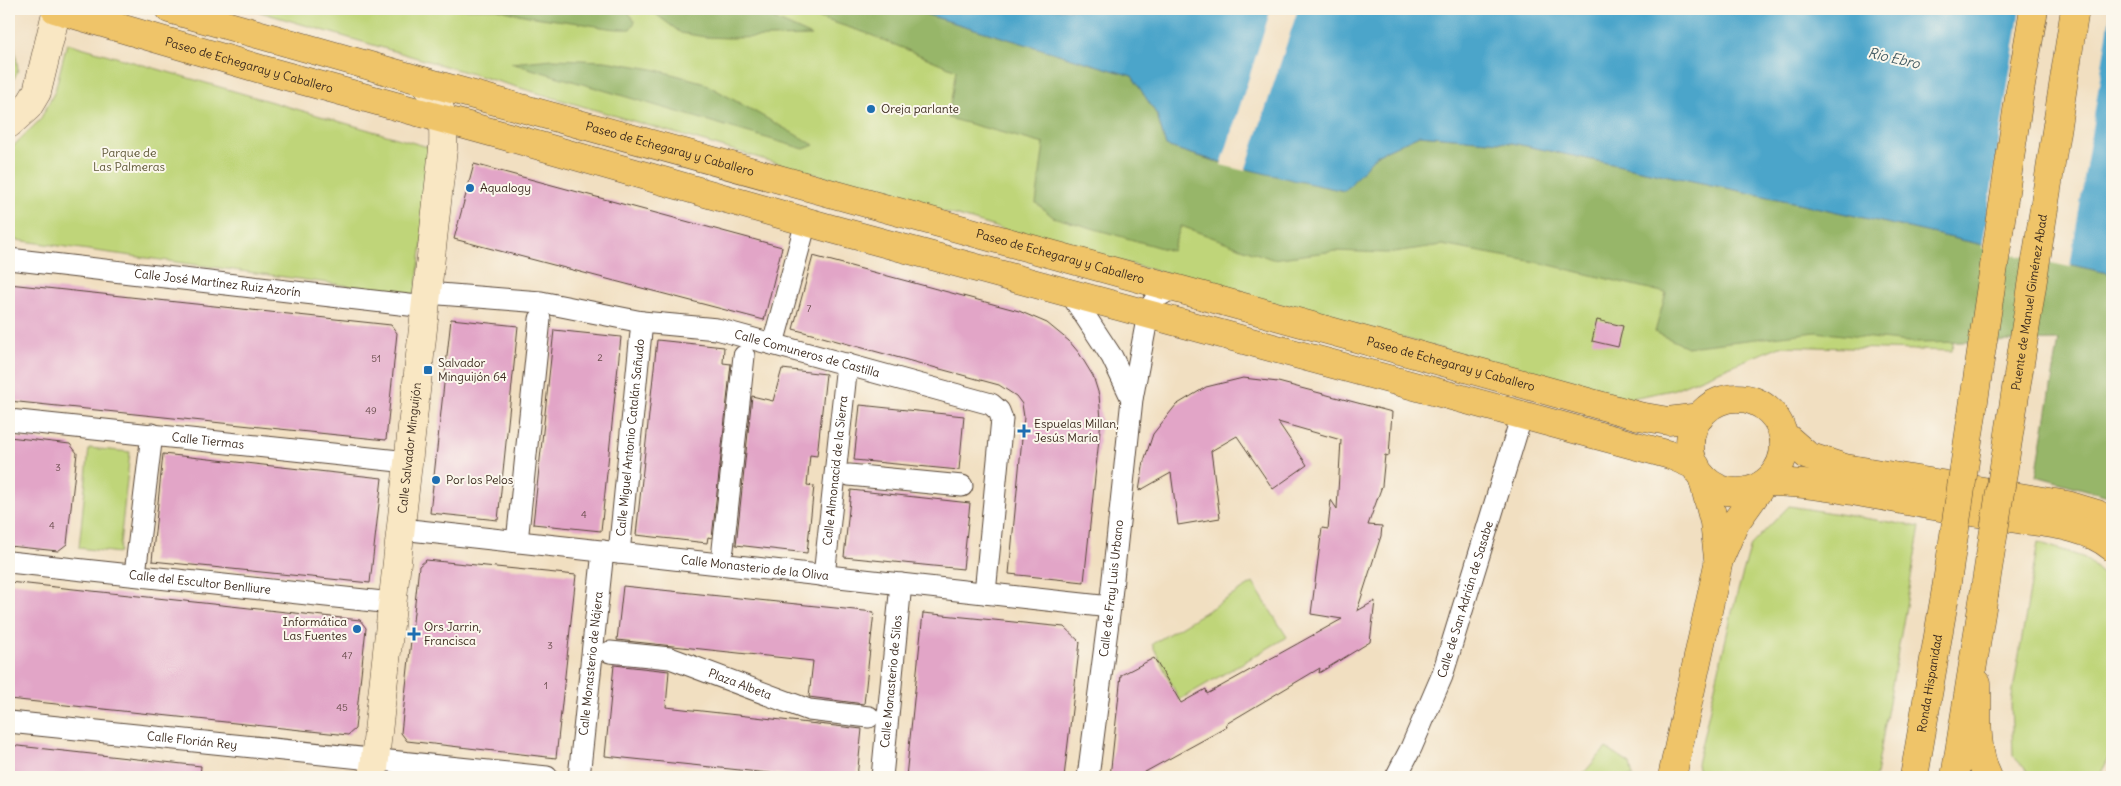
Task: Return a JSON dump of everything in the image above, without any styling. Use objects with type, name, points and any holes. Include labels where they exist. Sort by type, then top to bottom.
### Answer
[{"type":"main road","name":"Paseo de Echegaray y Caballero","points":[[56,9],[264,70],[806,222],[1670,455],[1699,471]]},
{"type":"main road","name":"Paseo de Echegaray y Caballero","points":[[168,9],[1639,416],[1668,420],[1700,417]]},
{"type":"main road","name":"Ronda Hispanidad","points":[[1914,777],[1946,589],[2020,91],[2034,9]]},
{"type":"main road","name":"Puente de Manuel Giménez Abad","points":[[1976,645],[2075,9]]},
{"type":"main road","points":[[1676,771],[1718,560],[1734,523],[1776,472],[1782,461],[1784,436],[1779,422],[1772,413],[1754,400],[1732,398],[1721,401],[1706,410],[1700,417],[1691,436],[1690,446],[1714,522],[1718,560]]},
{"type":"main road","points":[[1784,436],[1808,456],[1845,468],[2067,505],[2097,514],[2112,524]]},
{"type":"main road","points":[[1699,471],[1712,484],[1724,490],[1738,492],[1751,490],[1765,483],[1804,483],[1844,488],[1939,507],[2065,526],[2088,533],[2112,547]]},
{"type":"main road","points":[[1955,777],[1976,645]]},
{"type":"main road","points":[[1976,645],[1978,739],[1981,758],[1988,777]]},
{"type":"main road","points":[[1901,777],[1919,750]]},
{"type":"street","points":[[9,124],[28,106],[37,92],[56,9]]},
{"type":"street","points":[[423,81],[436,98],[444,119]]},
{"type":"street","name":"Calle Salvador Minguijón","points":[[374,769],[443,149],[444,119]]},
{"type":"street","points":[[773,344],[806,222]]},
{"type":"street","name":"Calle José Martínez Ruiz Azorín","points":[[9,259],[426,300]]},
{"type":"street","name":"Calle de Fray Luis Urbano","points":[[1088,777],[1110,607],[1132,399],[1147,315],[1157,297],[1173,288]]},
{"type":"street","points":[[1070,293],[1112,357],[1132,399]]},
{"type":"street","name":"Calle Comuneros de Castilla","points":[[426,300],[541,302],[642,322],[717,329],[991,404],[999,411],[1002,419],[985,593]]},
{"type":"street","points":[[517,542],[540,319]]},
{"type":"street","name":"Calle Miguel Antonio Catalán Sañudo","points":[[611,552],[642,322]]},
{"type":"street","points":[[723,548],[744,356]]},
{"type":"street","name":"Calle Almonacid de la Sierra","points":[[824,576],[847,364]]},
{"type":"street","name":"Calle de San Adrián de Sasabe","points":[[1396,777],[1411,748],[1442,676],[1522,415]]},
{"type":"street","name":"Calle Tiermas","points":[[9,420],[408,462]]},
{"type":"street","points":[[135,574],[152,434]]},
{"type":"street","points":[[849,475],[962,486]]},
{"type":"street","name":"Calle Monasterio de la Oliva","points":[[401,529],[1110,607]]},
{"type":"street","name":"Calle Monasterio de Nájera","points":[[579,777],[611,552]]},
{"type":"street","name":"Calle del Escultor Benlliure","points":[[9,562],[392,603]]},
{"type":"street","name":"Calle Monasterio de Silos","points":[[882,777],[901,584]]},
{"type":"street","name":"Plaza Albeta","points":[[610,652],[670,658],[809,710],[868,717]]},
{"type":"street","name":"Calle Florián Rey","points":[[9,722],[374,769],[547,777]]},
{"type":"green space","points":[[250,9],[908,9],[1157,115],[1166,146],[1300,182],[1345,191],[1376,155],[1512,143],[1802,204],[1969,242],[1952,351],[1780,346],[1672,390],[1627,399],[1016,233]]},
{"type":"green space","points":[[498,9],[626,9],[635,22],[630,29],[611,28],[528,16]]},
{"type":"green space","points":[[649,9],[752,9],[812,36],[705,37],[681,33]]},
{"type":"green space","points":[[792,9],[908,9],[1132,76],[1157,115],[1166,146],[1214,161],[1344,191],[1376,155],[1419,135],[1512,143],[1802,204],[2112,274],[2112,497],[2036,476],[2059,340],[1917,343],[1816,332],[1687,347],[1655,332],[1666,293],[1541,263],[1442,245],[1387,253],[1335,251],[1272,259],[1181,226],[1172,251],[1053,217],[1036,203],[1044,144],[948,118],[956,70],[866,33]]},
{"type":"green space","points":[[9,36],[14,42],[18,70],[9,89]]},
{"type":"green space","name":"Parque de Las Palmeras","points":[[67,43],[435,149],[415,295],[9,239],[9,150],[40,120],[55,91]]},
{"type":"green space","points":[[553,59],[605,61],[653,69],[702,82],[814,145],[804,149],[511,63]]},
{"type":"green space","points":[[89,448],[130,452],[119,553],[79,548]]},
{"type":"green space","points":[[1789,506],[1920,527],[1876,775],[1874,777],[1700,777],[1697,764],[1733,608],[1751,545]]},
{"type":"green space","points":[[2038,542],[2085,558],[2112,583],[2112,752],[2099,777],[2037,777],[2031,775],[2013,756],[2011,703]]},
{"type":"green space","points":[[1253,583],[1287,637],[1179,700],[1152,644]]},
{"type":"green space","points":[[1606,748],[1630,764],[1633,777],[1580,777]]},
{"type":"water","name":"Río Ebro","points":[[908,9],[2112,9],[2112,274],[1802,204],[1512,143],[1419,135],[1376,155],[1345,191],[1300,182],[1166,146],[1157,115],[1132,76]]},
{"type":"pier","points":[[1271,9],[1298,9],[1245,171],[1221,165]]},
{"type":"pier","points":[[2020,9],[2111,9],[2070,267],[1982,248]]},
{"type":"building","points":[[474,164],[782,247],[764,320],[454,239]]},
{"type":"building","points":[[813,256],[1019,311],[1047,323],[1069,341],[1079,353],[1093,376],[1099,395],[1101,420],[1084,582],[1009,574],[1024,417],[1022,404],[1016,396],[999,385],[793,329]]},
{"type":"building","points":[[9,284],[391,325],[397,333],[386,440],[9,401]]},
{"type":"building","points":[[451,319],[518,326],[498,520],[430,513]]},
{"type":"building","points":[[1597,320],[1623,326],[1618,347],[1592,341]]},
{"type":"building","points":[[554,330],[621,337],[601,531],[533,524]]},
{"type":"building","points":[[657,340],[724,347],[723,363],[731,364],[712,538],[708,537],[707,543],[636,535]]},
{"type":"building","points":[[782,369],[826,374],[817,456],[810,455],[807,485],[814,486],[807,553],[736,545],[752,396],[773,401]]},
{"type":"building","points":[[1243,378],[1278,382],[1392,412],[1389,456],[1385,455],[1382,486],[1368,525],[1382,526],[1381,536],[1357,611],[1375,601],[1370,642],[1319,673],[1320,668],[1226,724],[1227,727],[1136,777],[1110,777],[1121,675],[1154,658],[1181,703],[1206,689],[1207,694],[1342,619],[1311,614],[1322,528],[1328,529],[1331,500],[1337,509],[1341,440],[1278,422],[1307,465],[1273,489],[1237,436],[1211,451],[1220,518],[1178,525],[1171,473],[1139,491],[1144,461],[1153,434],[1176,405],[1206,387]]},
{"type":"building","points":[[860,405],[964,416],[959,470],[854,460]]},
{"type":"building","points":[[9,437],[70,444],[77,453],[67,544],[58,551],[9,546]]},
{"type":"building","points":[[163,454],[382,478],[370,583],[152,561]]},
{"type":"building","points":[[851,490],[970,503],[963,569],[844,557]]},
{"type":"building","points":[[426,560],[576,575],[556,758],[407,741],[401,733],[419,566]]},
{"type":"building","points":[[9,582],[360,620],[366,628],[355,729],[348,735],[9,699]]},
{"type":"building","points":[[623,586],[874,612],[864,704],[809,697],[813,661],[617,640]]},
{"type":"building","points":[[923,613],[1064,627],[1080,642],[1064,777],[906,777]]},
{"type":"building","points":[[614,665],[669,671],[666,707],[862,729],[857,777],[807,777],[605,756]]},
{"type":"building","points":[[9,745],[201,766],[200,777],[9,777]]},
{"type":"place","name":"Oreja parlante","points":[[871,109]]},
{"type":"place","name":"Aqualogy","points":[[470,188]]},
{"type":"place","name":"Salvador Minguijón 64","points":[[428,370]]},
{"type":"place","name":"Espuelas Millan, Jesús María","points":[[1024,431]]},
{"type":"place","name":"Por los Pelos","points":[[436,480]]},
{"type":"place","name":"Informática Las Fuentes","points":[[357,629]]},
{"type":"place","name":"Ors Jarrin, Francisca","points":[[414,634]]}]
